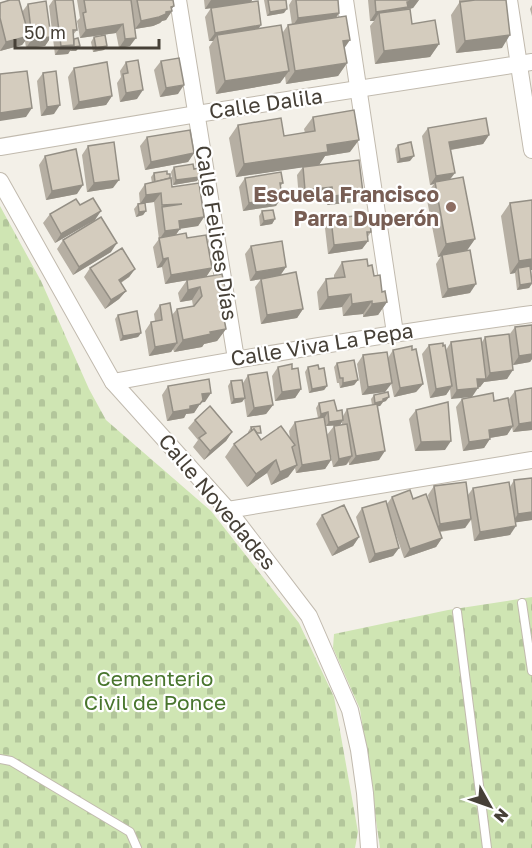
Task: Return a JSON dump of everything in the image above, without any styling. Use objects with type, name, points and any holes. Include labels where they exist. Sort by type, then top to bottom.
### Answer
[{"type":"street","name":"Calle Felices Días","points":[[178,0],[236,358]]},
{"type":"street","points":[[345,0],[395,333]]},
{"type":"street","points":[[509,0],[525,63],[532,150]]},
{"type":"street","name":"Calle Dalila","points":[[0,147],[525,63]]},
{"type":"street","name":"Calle Novedades","points":[[0,181],[113,382],[228,510],[309,616],[350,710],[365,793],[369,848]]},
{"type":"street","name":"Calle Viva La Pepa","points":[[113,382],[236,358],[532,314]]},
{"type":"street","points":[[228,510],[532,460]]},
{"type":"lane","points":[[522,603],[532,671]]},
{"type":"lane","points":[[457,612],[487,848]]},
{"type":"lane","points":[[0,759],[11,761],[130,832],[137,848]]},
{"type":"green space","name":"Cementerio Civil de Ponce","points":[[0,206],[41,281],[89,389],[106,420],[211,511],[299,623],[334,697],[358,832],[355,848],[0,848]]},
{"type":"green space","points":[[532,597],[532,848],[380,848],[360,709],[333,648],[334,634],[448,610]]},
{"type":"building","points":[[19,0],[29,36],[6,42],[0,18],[0,3]]},
{"type":"building","points":[[55,0],[73,0],[77,30],[73,30],[74,45],[61,46]]},
{"type":"building","points":[[84,0],[131,0],[136,38],[125,39],[123,24],[86,30],[83,13],[86,12]]},
{"type":"building","points":[[137,0],[173,0],[174,6],[171,7],[172,11],[166,14],[141,21]]},
{"type":"building","points":[[268,0],[286,0],[287,9],[270,12]]},
{"type":"building","points":[[296,0],[338,0],[339,13],[298,18]]},
{"type":"building","points":[[375,0],[417,0],[407,2],[408,7],[376,12]]},
{"type":"building","points":[[506,0],[510,35],[465,41],[460,2]]},
{"type":"building","points":[[46,1],[51,37],[32,39],[28,4]]},
{"type":"building","points":[[258,1],[261,25],[215,33],[211,8]]},
{"type":"building","points":[[410,9],[412,24],[435,20],[439,44],[384,51],[379,13]]},
{"type":"building","points":[[346,16],[350,40],[343,41],[347,63],[295,71],[288,25]]},
{"type":"building","points":[[281,25],[289,71],[225,81],[217,35]]},
{"type":"building","points":[[105,35],[107,46],[96,48],[94,37]]},
{"type":"building","points":[[78,38],[80,46],[74,47],[74,39]]},
{"type":"building","points":[[179,58],[184,85],[166,88],[161,61]]},
{"type":"building","points":[[138,60],[143,90],[126,93],[123,74],[128,73],[126,62]]},
{"type":"building","points":[[107,62],[112,96],[79,102],[74,68]]},
{"type":"building","points":[[27,71],[32,108],[0,113],[0,74]]},
{"type":"building","points":[[56,71],[60,105],[47,107],[43,73]]},
{"type":"building","points":[[354,110],[359,140],[327,145],[328,152],[244,164],[238,125],[281,118],[284,136],[315,131],[313,117]]},
{"type":"building","points":[[486,118],[489,135],[449,142],[455,173],[436,176],[428,128]]},
{"type":"building","points":[[190,130],[194,153],[151,162],[147,137]]},
{"type":"building","points":[[114,142],[119,180],[94,183],[88,146]]},
{"type":"building","points":[[411,142],[414,156],[400,159],[398,145]]},
{"type":"building","points":[[76,149],[83,185],[52,191],[45,156]]},
{"type":"building","points":[[359,160],[363,193],[333,196],[332,187],[305,190],[303,167]]},
{"type":"building","points":[[193,164],[194,169],[199,168],[200,177],[176,180],[174,167]]},
{"type":"building","points":[[167,171],[170,178],[155,182],[154,173]]},
{"type":"building","points":[[281,172],[282,197],[249,203],[245,178]]},
{"type":"building","points":[[463,177],[475,239],[446,244],[435,182]]},
{"type":"building","points":[[171,178],[172,187],[199,183],[204,217],[179,221],[180,229],[165,231],[162,207],[182,204],[162,205],[161,193],[146,195],[145,184]]},
{"type":"building","points":[[93,198],[101,211],[61,234],[50,214],[76,199],[80,205]]},
{"type":"building","points":[[532,200],[532,259],[519,261],[510,203]]},
{"type":"building","points":[[145,203],[146,211],[139,212],[138,204]]},
{"type":"building","points":[[273,210],[275,219],[264,221],[262,211]]},
{"type":"building","points":[[369,214],[371,232],[367,232],[368,241],[334,245],[331,219]]},
{"type":"building","points":[[101,217],[117,243],[79,267],[63,240]]},
{"type":"building","points":[[186,233],[187,238],[206,235],[212,268],[171,275],[168,258],[163,259],[159,238]]},
{"type":"building","points":[[282,241],[286,267],[256,272],[251,246]]},
{"type":"building","points":[[122,248],[135,269],[119,280],[126,291],[111,300],[90,268]]},
{"type":"building","points":[[470,250],[476,284],[448,289],[442,255]]},
{"type":"building","points":[[367,259],[368,266],[372,265],[374,276],[380,275],[382,292],[385,291],[387,302],[372,304],[372,301],[352,304],[351,294],[328,297],[326,279],[345,277],[342,262]]},
{"type":"building","points":[[530,266],[532,283],[520,285],[518,268]]},
{"type":"building","points":[[296,272],[303,309],[267,315],[261,279]]},
{"type":"building","points":[[222,274],[226,293],[222,294],[225,308],[222,308],[226,329],[183,340],[177,309],[194,306],[202,296],[200,287],[188,290],[187,280]]},
{"type":"building","points":[[170,303],[177,343],[155,347],[151,322],[162,320],[160,305]]},
{"type":"building","points":[[137,311],[141,333],[123,336],[118,315]]},
{"type":"building","points":[[532,325],[532,354],[519,356],[515,327]]},
{"type":"building","points":[[509,334],[513,370],[490,373],[485,337]]},
{"type":"building","points":[[481,338],[486,379],[477,379],[478,388],[457,390],[451,342]]},
{"type":"building","points":[[443,343],[452,386],[436,389],[429,345]]},
{"type":"building","points":[[412,346],[412,350],[416,349],[423,384],[400,388],[393,350]]},
{"type":"building","points":[[387,352],[392,383],[368,387],[363,355]]},
{"type":"building","points":[[354,360],[358,380],[343,383],[337,363]]},
{"type":"building","points":[[292,364],[292,369],[298,368],[301,389],[282,392],[278,367]]},
{"type":"building","points":[[318,365],[319,369],[324,368],[327,386],[312,389],[308,367]]},
{"type":"building","points":[[267,372],[273,405],[254,408],[248,375]]},
{"type":"building","points":[[209,379],[211,393],[202,394],[203,400],[200,404],[190,406],[190,409],[173,412],[168,386]]},
{"type":"building","points":[[242,380],[245,398],[234,399],[231,381]]},
{"type":"building","points":[[532,388],[532,422],[519,424],[515,391]]},
{"type":"building","points":[[388,392],[389,397],[375,403],[374,395]]},
{"type":"building","points":[[493,393],[494,401],[508,398],[513,426],[489,430],[490,439],[469,442],[462,399]]},
{"type":"building","points":[[334,400],[337,411],[342,410],[343,420],[329,422],[328,412],[321,414],[319,403]]},
{"type":"building","points":[[448,402],[451,441],[421,442],[416,410]]},
{"type":"building","points":[[377,404],[385,451],[356,456],[347,409]]},
{"type":"building","points":[[210,406],[232,432],[210,451],[199,438],[206,433],[195,420]]},
{"type":"building","points":[[324,417],[331,460],[302,465],[295,422]]},
{"type":"building","points":[[347,424],[352,456],[339,459],[334,426]]},
{"type":"building","points":[[260,426],[261,433],[257,433],[254,429],[252,431],[251,427]]},
{"type":"building","points":[[281,426],[295,445],[292,447],[297,465],[280,472],[276,460],[256,474],[234,444],[254,429],[261,440]]},
{"type":"building","points":[[532,478],[532,512],[518,514],[514,480]]},
{"type":"building","points":[[466,482],[471,519],[440,524],[434,486]]},
{"type":"building","points":[[509,482],[516,526],[480,532],[473,488]]},
{"type":"building","points":[[410,490],[413,499],[426,494],[442,538],[410,549],[392,497]]},
{"type":"building","points":[[386,501],[399,548],[375,554],[362,508]]},
{"type":"building","points":[[344,505],[359,537],[338,548],[322,515]]},
{"type":"place","name":"Escuela Francisco Parra Duperón","points":[[451,207]]}]
